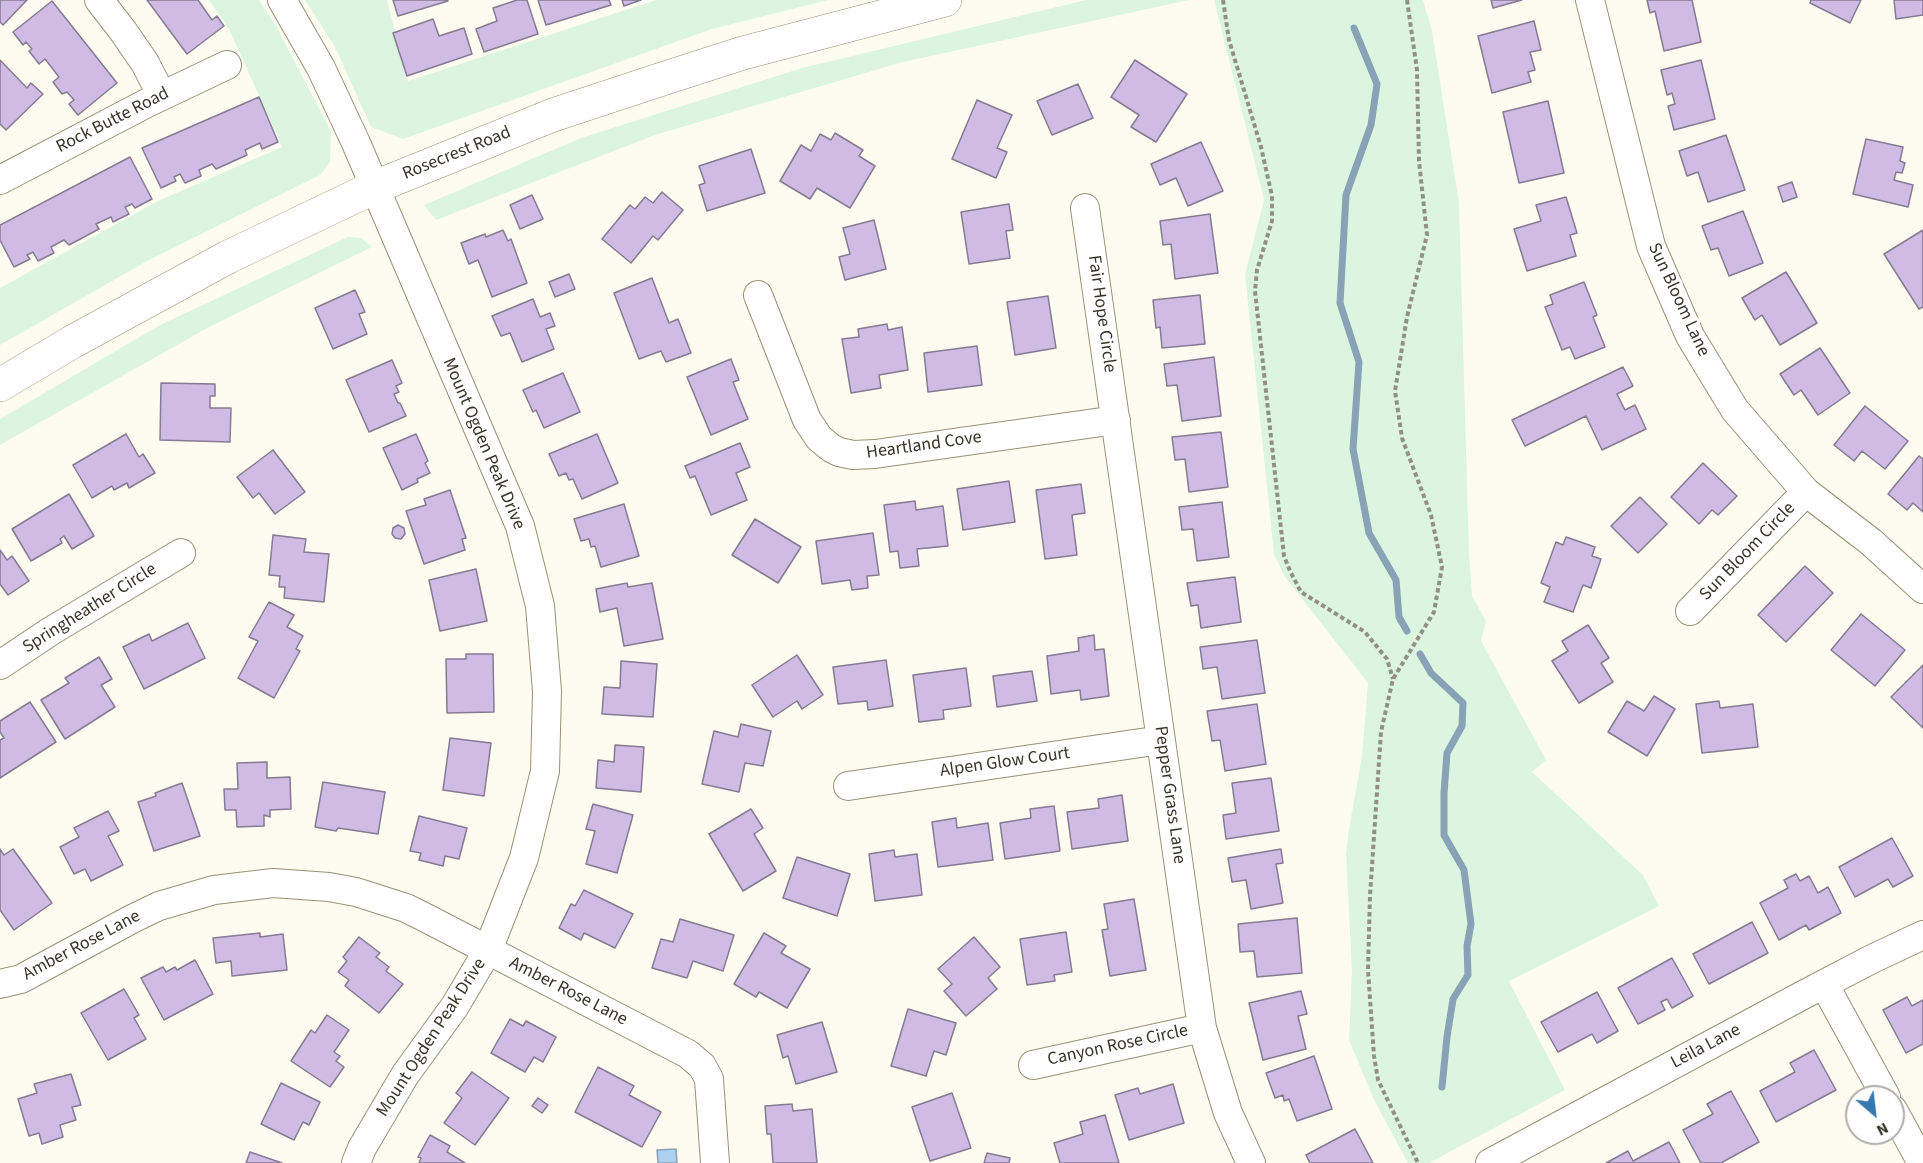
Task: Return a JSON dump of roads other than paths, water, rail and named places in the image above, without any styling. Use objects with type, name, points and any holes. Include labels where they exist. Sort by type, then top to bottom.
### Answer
[{"type":"main road","name":"Rosecrest Road","points":[[0,385],[72,342],[228,257],[375,187],[554,115],[656,81],[743,53],[945,0]]},
{"type":"street","points":[[99,0],[145,63],[162,96]]},
{"type":"street","name":"Mount Ogden Peak Drive","points":[[282,0],[321,68],[375,187],[519,526],[540,606],[547,691],[544,771],[524,858],[488,950],[455,1006],[405,1075],[362,1148],[356,1163]]},
{"type":"street","name":"Sun Bloom Lane","points":[[1590,0],[1651,246],[1690,336],[1735,410],[1806,492],[1870,542],[1923,589]]},
{"type":"street","name":"Rock Butte Road","points":[[0,180],[227,65]]},
{"type":"street","name":"Fair Hope Circle","points":[[1085,208],[1116,420]]},
{"type":"street","name":"Heartland Cove","points":[[758,295],[811,427],[831,448],[846,454],[875,454],[1116,420]]},
{"type":"street","name":"Pepper Grass Lane","points":[[1116,420],[1202,1028],[1228,1113],[1251,1163]]},
{"type":"street","name":"Sun Bloom Circle","points":[[1690,611],[1806,492]]},
{"type":"street","name":"Springheather Circle","points":[[0,665],[181,553]]},
{"type":"street","name":"Alpen Glow Court","points":[[848,786],[1161,741]]},
{"type":"street","name":"Amber Rose Lane","points":[[0,984],[21,979],[159,906],[214,890],[273,883],[329,887],[356,892],[406,909],[696,1060],[706,1071],[710,1086],[715,1163]]},
{"type":"street","name":"Leila Lane","points":[[1490,1163],[1824,984],[1923,935]]},
{"type":"street","points":[[1824,984],[1879,1085]]},
{"type":"street","name":"Canyon Rose Circle","points":[[1033,1065],[1202,1028]]},
{"type":"street","points":[[1905,1132],[1922,1163]]},
{"type":"water","points":[[676,1149],[677,1163],[658,1163],[657,1150]]},
{"type":"waterway","points":[[1354,28],[1377,84],[1371,125],[1346,195],[1340,303],[1359,362],[1353,449],[1369,533],[1396,580],[1399,617],[1407,631]]},
{"type":"waterway","points":[[1420,654],[1431,673],[1463,703],[1462,726],[1447,753],[1444,835],[1464,870],[1471,924],[1467,946],[1468,975],[1453,999],[1442,1087]]}]
